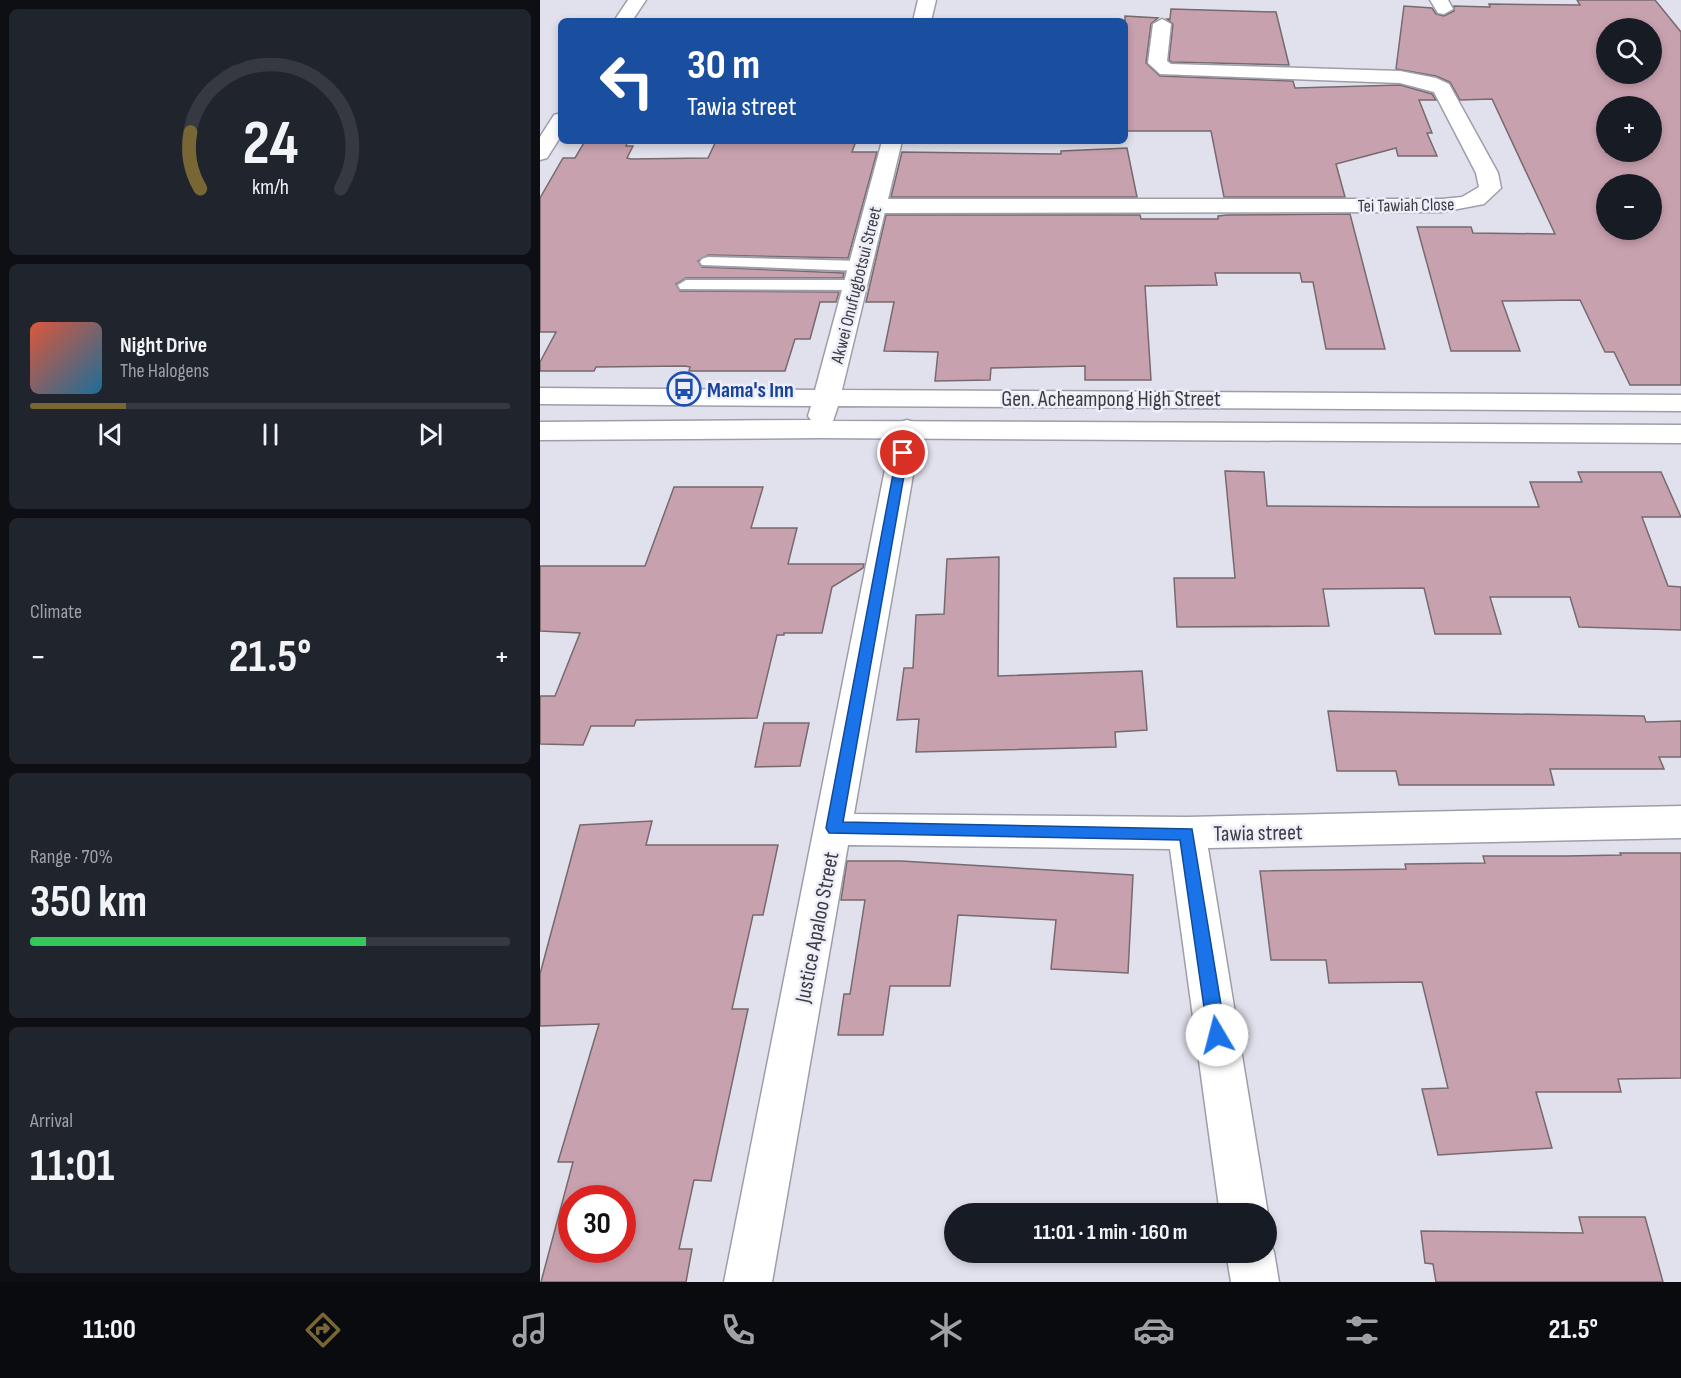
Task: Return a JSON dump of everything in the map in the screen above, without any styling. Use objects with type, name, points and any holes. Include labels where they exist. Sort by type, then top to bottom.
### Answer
[{"type":"street","points":[[625,18],[637,0]]},
{"type":"street","points":[[923,18],[927,0]]},
{"type":"street","name":"Tei Tawiah Close","points":[[876,206],[1424,206],[1470,201],[1481,198],[1490,188],[1487,173],[1442,88],[1430,82],[1400,77],[1167,70],[1157,63],[1162,24]]},
{"type":"street","points":[[540,114],[558,114]]},
{"type":"street","points":[[540,154],[558,124]]},
{"type":"street","name":"Akwei Onufugbotsui Street","points":[[818,429],[891,144]]},
{"type":"street","name":"Gen. Acheampong High Street","points":[[540,396],[1681,403]]},
{"type":"street","name":"Gen. Acheampong High Street","points":[[540,431],[907,429],[1681,434]]},
{"type":"street","name":"Justice Apaloo Street","points":[[748,1282],[907,429]]},
{"type":"street","name":"Tawia street","points":[[834,828],[1187,833],[1681,822]]},
{"type":"street","points":[[1187,833],[1242,1203]]},
{"type":"street","points":[[1252,1263],[1255,1282]]},
{"type":"lane","points":[[708,262],[859,275]]},
{"type":"lane","points":[[686,285],[859,275]]},
{"type":"building","points":[[1577,0],[1655,0],[1681,32],[1681,385],[1630,385],[1614,352],[1605,352],[1580,300],[1502,301],[1520,351],[1451,351],[1417,227],[1471,227],[1473,233],[1555,234],[1492,99],[1460,100],[1450,82],[1436,76],[1396,69],[1404,6],[1432,8],[1436,14],[1444,16],[1454,11],[1454,6],[1490,7],[1489,4],[1580,5]]},
{"type":"building","points":[[1171,9],[1276,12],[1289,65],[1172,62],[1169,60],[1173,24],[1167,19],[1170,19]]},
{"type":"building","points":[[1125,16],[1158,18],[1151,24],[1146,63],[1160,76],[1293,81],[1295,88],[1400,85],[1432,94],[1436,100],[1419,100],[1432,133],[1427,133],[1437,156],[1398,156],[1396,148],[1336,164],[1345,197],[1224,197],[1211,131],[1128,131],[1128,18]]},
{"type":"building","points":[[583,144],[627,144],[626,146],[633,146],[627,158],[631,159],[708,158],[715,144],[855,144],[852,152],[877,152],[848,258],[708,255],[698,261],[702,267],[844,273],[843,278],[686,278],[676,284],[680,291],[839,292],[836,302],[820,302],[810,339],[795,339],[785,371],[689,371],[690,367],[685,366],[596,367],[594,371],[540,371],[540,362],[556,332],[540,332],[540,198],[563,158],[575,158]]},
{"type":"building","points":[[1127,148],[1137,197],[891,197],[902,152],[1061,154],[1061,151]]},
{"type":"building","points":[[1350,214],[1385,349],[1326,349],[1313,282],[1302,282],[1300,273],[1215,273],[1217,285],[1145,286],[1151,380],[1085,380],[1085,366],[991,368],[990,380],[935,381],[938,352],[884,351],[894,302],[866,302],[886,215],[1140,215],[1141,219],[1218,219],[1218,216],[1227,215]]},
{"type":"building","points":[[1225,471],[1264,472],[1267,506],[1418,507],[1539,507],[1530,482],[1582,482],[1578,472],[1661,472],[1681,517],[1642,517],[1668,586],[1681,587],[1681,630],[1579,627],[1570,597],[1490,597],[1501,634],[1435,634],[1424,588],[1323,589],[1329,626],[1177,627],[1174,578],[1235,578]]},
{"type":"building","points":[[674,487],[763,487],[751,528],[797,528],[788,564],[864,564],[863,568],[832,587],[822,633],[777,635],[757,718],[636,720],[634,726],[591,726],[583,745],[540,744],[540,696],[555,696],[580,633],[540,631],[540,566],[645,566]]},
{"type":"building","points":[[999,557],[998,676],[1142,671],[1147,730],[1115,732],[1116,747],[916,752],[919,719],[897,720],[904,668],[913,668],[916,615],[944,614],[947,559]]},
{"type":"building","points":[[1328,711],[1644,716],[1646,722],[1681,721],[1681,757],[1659,757],[1664,769],[1550,769],[1554,785],[1399,785],[1396,771],[1337,771]]},
{"type":"building","points":[[764,723],[809,723],[800,766],[755,767]]},
{"type":"building","points":[[652,821],[646,845],[778,845],[763,915],[753,915],[732,1009],[748,1009],[711,1181],[694,1180],[679,1249],[692,1249],[686,1282],[541,1282],[558,1218],[558,1263],[636,1263],[636,1185],[567,1185],[573,1162],[558,1162],[599,1024],[540,1026],[540,974],[580,825]]},
{"type":"building","points":[[1620,853],[1681,853],[1681,1078],[1618,1079],[1621,1092],[1536,1092],[1552,1148],[1438,1155],[1422,1089],[1448,1088],[1422,982],[1329,983],[1326,960],[1271,960],[1260,871],[1406,869],[1405,864],[1485,863],[1483,856],[1621,855]]},
{"type":"building","points":[[847,861],[901,861],[1133,875],[1128,973],[1051,969],[1056,920],[958,915],[950,986],[890,986],[883,1035],[838,1035],[844,994],[850,994],[865,900],[841,900]]},
{"type":"building","points":[[1579,1217],[1645,1217],[1663,1282],[1436,1282],[1433,1264],[1425,1263],[1421,1231],[1583,1233]]},
{"type":"place","name":"Mama's Inn","points":[[684,389]]},
{"type":"route","points":[[903,453],[834,828],[1187,833],[1217,1035]]}]
